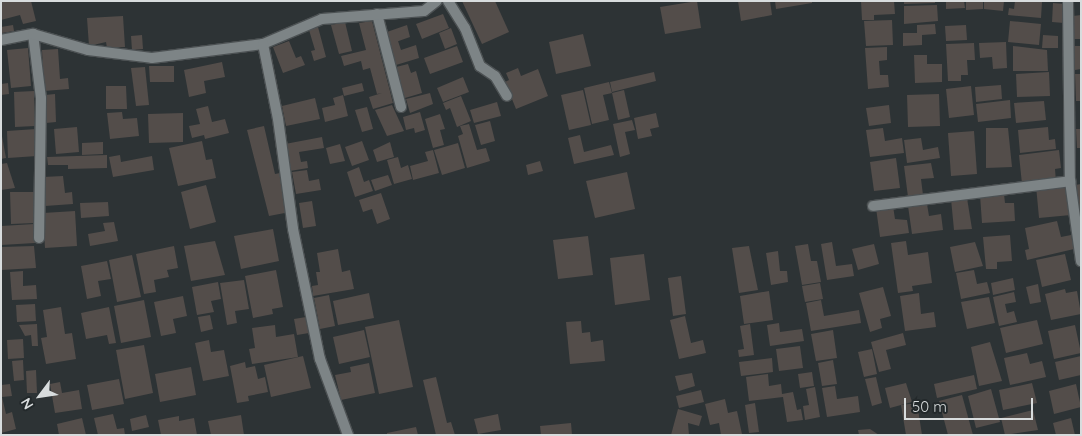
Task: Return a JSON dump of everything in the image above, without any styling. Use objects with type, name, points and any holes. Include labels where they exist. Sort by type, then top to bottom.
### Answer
[{"type":"street","points":[[1,40],[33,34],[88,50],[152,58],[263,44],[322,19],[424,11],[437,1]]},
{"type":"street","points":[[448,1],[465,28],[480,66],[495,76],[507,96]]},
{"type":"street","points":[[1068,1],[1070,181],[1081,261]]},
{"type":"street","points":[[377,14],[401,107]]},
{"type":"street","points":[[33,34],[41,98],[39,238]]},
{"type":"street","points":[[263,44],[293,229],[320,359],[348,435]]},
{"type":"street","points":[[873,206],[1070,181]]},
{"type":"building","points":[[1,1],[31,1],[36,21],[23,24],[20,15],[1,20]]},
{"type":"building","points":[[462,1],[495,1],[509,32],[482,44]]},
{"type":"building","points":[[697,1],[701,28],[665,34],[660,7]]},
{"type":"building","points":[[738,1],[770,1],[772,15],[741,21]]},
{"type":"building","points":[[775,1],[812,1],[812,3],[776,9]]},
{"type":"building","points":[[861,1],[894,1],[895,14],[874,15],[874,20],[862,20]]},
{"type":"building","points":[[904,1],[935,1],[935,3],[904,4]]},
{"type":"building","points":[[946,1],[964,1],[965,8],[946,9]]},
{"type":"building","points":[[966,1],[983,1],[983,9],[966,10]]},
{"type":"building","points":[[984,1],[1004,1],[1003,11],[984,9]]},
{"type":"building","points":[[1015,1],[1042,2],[1041,18],[1008,15],[1009,8],[1014,9]]},
{"type":"building","points":[[1053,3],[1065,4],[1064,23],[1052,22]]},
{"type":"building","points":[[937,5],[938,21],[904,24],[904,6]]},
{"type":"building","points":[[443,14],[449,28],[422,39],[416,24]]},
{"type":"building","points":[[1081,15],[1081,39],[1074,39],[1073,16]]},
{"type":"building","points":[[123,16],[125,47],[107,48],[106,42],[89,46],[87,18]]},
{"type":"building","points":[[892,20],[893,45],[866,46],[864,21]]},
{"type":"building","points":[[372,21],[393,103],[373,109],[369,97],[382,93],[377,94],[370,68],[363,70],[361,61],[344,66],[341,56],[366,50],[359,23]]},
{"type":"building","points":[[1010,21],[1041,24],[1039,45],[1008,42]]},
{"type":"building","points":[[345,22],[352,51],[339,54],[331,25]]},
{"type":"building","points":[[935,24],[936,34],[922,35],[922,45],[903,46],[903,33],[917,33],[917,25]]},
{"type":"building","points":[[13,25],[14,31],[2,33],[1,27]]},
{"type":"building","points":[[407,25],[410,37],[398,41],[401,50],[416,45],[419,58],[396,65],[384,33]]},
{"type":"building","points":[[966,25],[967,40],[946,41],[945,26]]},
{"type":"building","points":[[318,27],[326,57],[314,61],[311,51],[315,50],[309,30]]},
{"type":"building","points":[[451,28],[457,44],[445,49],[439,33]]},
{"type":"building","points":[[583,34],[591,66],[556,74],[549,42]]},
{"type":"building","points":[[142,35],[143,49],[132,50],[131,36]]},
{"type":"building","points":[[1043,35],[1058,36],[1058,48],[1042,48]]},
{"type":"building","points":[[289,41],[296,58],[301,56],[305,65],[283,73],[273,47]]},
{"type":"building","points":[[1006,42],[1007,68],[993,69],[992,57],[980,58],[979,43]]},
{"type":"building","points":[[974,43],[975,60],[967,60],[968,75],[961,75],[961,81],[948,81],[946,44]]},
{"type":"building","points":[[457,46],[463,62],[430,74],[424,58]]},
{"type":"building","points":[[1013,46],[1047,50],[1048,71],[1013,71]]},
{"type":"building","points":[[1074,46],[1081,46],[1081,69],[1075,70]]},
{"type":"building","points":[[887,47],[887,60],[879,61],[880,75],[888,75],[889,87],[868,89],[865,48]]},
{"type":"building","points":[[28,48],[31,86],[11,88],[7,50]]},
{"type":"building","points":[[58,49],[60,79],[68,78],[69,89],[44,91],[42,50]]},
{"type":"building","points":[[914,55],[927,55],[927,64],[942,64],[942,82],[915,83]]},
{"type":"building","points":[[222,62],[225,77],[204,81],[206,93],[189,97],[184,70]]},
{"type":"building","points":[[408,64],[411,73],[416,71],[422,93],[405,98],[396,67]]},
{"type":"building","points":[[149,66],[174,66],[174,82],[150,82]]},
{"type":"building","points":[[145,67],[149,105],[136,106],[131,68]]},
{"type":"building","points":[[518,68],[521,76],[538,69],[548,96],[516,109],[505,82],[509,80],[506,73]]},
{"type":"building","points":[[654,72],[656,81],[612,92],[610,82]]},
{"type":"building","points":[[1049,72],[1050,96],[1017,97],[1016,74]]},
{"type":"building","points":[[1075,74],[1081,74],[1081,101],[1076,101]]},
{"type":"building","points":[[463,77],[469,92],[443,102],[437,88]]},
{"type":"building","points":[[609,82],[612,93],[603,95],[609,120],[592,124],[584,88]]},
{"type":"building","points":[[8,83],[9,94],[1,95],[1,84]]},
{"type":"building","points":[[362,83],[364,91],[344,96],[342,88]]},
{"type":"building","points":[[1001,85],[1002,99],[976,102],[975,87]]},
{"type":"building","points":[[106,86],[126,86],[127,109],[106,109]]},
{"type":"building","points":[[971,86],[974,115],[949,118],[946,89]]},
{"type":"building","points":[[583,90],[591,125],[569,130],[561,95]]},
{"type":"building","points":[[624,90],[630,117],[618,120],[612,93]]},
{"type":"building","points":[[34,91],[35,126],[15,127],[14,92]]},
{"type":"building","points":[[430,93],[433,104],[410,113],[406,99]]},
{"type":"building","points":[[55,94],[56,122],[46,123],[45,95]]},
{"type":"building","points":[[939,94],[940,126],[908,127],[907,95]]},
{"type":"building","points":[[343,95],[348,116],[325,122],[322,108],[335,105],[333,98]]},
{"type":"building","points":[[461,96],[471,121],[457,127],[450,108],[446,110],[443,103]]},
{"type":"building","points":[[315,98],[320,119],[286,126],[282,106]]},
{"type":"building","points":[[1010,100],[1011,118],[978,122],[976,104]]},
{"type":"building","points":[[1044,101],[1046,120],[1016,123],[1014,103]]},
{"type":"building","points":[[497,102],[501,116],[474,123],[470,110]]},
{"type":"building","points":[[392,105],[404,131],[387,136],[375,110]]},
{"type":"building","points":[[889,105],[891,123],[869,126],[866,108]]},
{"type":"building","points":[[208,106],[212,122],[225,119],[229,133],[205,139],[204,135],[192,138],[189,126],[200,124],[196,109]]},
{"type":"building","points":[[367,107],[373,129],[362,132],[355,110]]},
{"type":"building","points":[[122,112],[123,119],[137,118],[139,136],[110,139],[107,113]]},
{"type":"building","points":[[420,112],[425,130],[415,133],[414,128],[406,130],[403,117]]},
{"type":"building","points":[[183,113],[183,142],[149,143],[148,114]]},
{"type":"building","points":[[656,113],[659,127],[650,129],[652,136],[638,139],[634,118]]},
{"type":"building","points":[[440,114],[445,129],[440,130],[444,145],[433,148],[425,119]]},
{"type":"building","points":[[632,120],[635,130],[625,132],[630,154],[620,157],[613,124]]},
{"type":"building","points":[[490,121],[495,141],[481,145],[475,125]]},
{"type":"building","points":[[469,124],[477,150],[486,148],[490,161],[467,168],[458,136],[463,134],[460,126]]},
{"type":"building","points":[[264,126],[275,174],[280,173],[290,212],[269,216],[247,130]]},
{"type":"building","points":[[77,127],[79,152],[56,154],[54,129]]},
{"type":"building","points":[[1048,127],[1049,140],[1055,139],[1056,149],[1020,153],[1018,130]]},
{"type":"building","points":[[883,128],[885,141],[902,138],[904,153],[870,157],[866,130]]},
{"type":"building","points":[[986,128],[1008,128],[1012,167],[986,168]]},
{"type":"building","points":[[36,129],[37,156],[8,158],[7,131]]},
{"type":"building","points":[[1076,129],[1081,129],[1081,148],[1077,148]]},
{"type":"building","points":[[1,131],[6,158],[1,159]]},
{"type":"building","points":[[974,131],[977,174],[951,176],[948,133]]},
{"type":"building","points":[[580,135],[584,152],[611,145],[614,155],[574,164],[568,138]]},
{"type":"building","points":[[322,137],[324,148],[299,152],[301,162],[307,161],[308,168],[290,171],[285,144]]},
{"type":"building","points":[[921,138],[923,150],[938,147],[940,158],[907,163],[904,140]]},
{"type":"building","points":[[202,141],[206,160],[212,159],[216,178],[178,186],[169,148]]},
{"type":"building","points":[[362,141],[369,160],[352,166],[345,147]]},
{"type":"building","points":[[103,142],[103,154],[82,155],[82,143]]},
{"type":"building","points":[[390,142],[394,157],[377,162],[373,150]]},
{"type":"building","points":[[458,143],[465,168],[442,175],[434,150]]},
{"type":"building","points":[[340,144],[345,161],[330,164],[326,148]]},
{"type":"building","points":[[433,150],[439,173],[413,180],[410,166],[428,161],[425,152]]},
{"type":"building","points":[[1059,150],[1061,168],[1055,169],[1056,181],[1022,184],[1019,155]]},
{"type":"building","points":[[107,155],[107,168],[68,169],[68,165],[48,165],[47,157]]},
{"type":"building","points":[[120,155],[121,162],[152,156],[154,170],[113,177],[109,157]]},
{"type":"building","points":[[398,157],[401,168],[408,165],[412,179],[394,184],[387,160]]},
{"type":"building","points":[[896,158],[900,188],[874,191],[870,162]]},
{"type":"building","points":[[540,161],[543,171],[528,175],[526,165]]},
{"type":"building","points":[[7,163],[15,188],[1,190],[1,164]]},
{"type":"building","points":[[931,163],[934,178],[921,179],[923,195],[908,197],[904,166]]},
{"type":"building","points":[[359,167],[364,182],[369,180],[373,191],[355,197],[347,172]]},
{"type":"building","points":[[307,170],[309,181],[319,179],[321,190],[296,194],[292,172]]},
{"type":"building","points":[[627,172],[635,209],[595,218],[586,181]]},
{"type":"building","points":[[388,175],[392,185],[375,191],[371,180]]},
{"type":"building","points":[[63,176],[65,193],[72,192],[73,204],[45,206],[43,177]]},
{"type":"building","points":[[1068,183],[1071,215],[1039,218],[1036,186]]},
{"type":"building","points":[[1081,184],[1081,212],[1079,212],[1075,185]]},
{"type":"building","points":[[206,185],[216,222],[190,229],[181,192]]},
{"type":"building","points":[[10,192],[35,192],[35,223],[11,224]]},
{"type":"building","points":[[381,193],[390,219],[377,224],[372,209],[363,212],[359,200]]},
{"type":"building","points":[[1004,194],[1005,203],[1014,203],[1015,221],[982,223],[980,195]]},
{"type":"building","points":[[967,198],[972,229],[954,230],[951,199]]},
{"type":"building","points":[[312,201],[316,226],[303,228],[299,203]]},
{"type":"building","points":[[108,202],[109,216],[81,218],[80,203]]},
{"type":"building","points":[[927,204],[929,216],[941,214],[943,230],[912,234],[908,206]]},
{"type":"building","points":[[893,206],[895,219],[907,220],[909,233],[880,237],[876,208]]},
{"type":"building","points":[[75,211],[77,246],[45,248],[43,213]]},
{"type":"building","points":[[1057,221],[1061,237],[1071,235],[1074,249],[1027,260],[1025,250],[1029,249],[1025,228]]},
{"type":"building","points":[[114,222],[118,241],[90,246],[88,234],[105,231],[103,223]]},
{"type":"building","points":[[34,224],[35,243],[1,245],[1,226]]},
{"type":"building","points":[[273,229],[279,261],[241,269],[234,236]]},
{"type":"building","points":[[1010,235],[1012,261],[997,262],[997,269],[986,269],[983,237]]},
{"type":"building","points":[[588,236],[593,275],[558,279],[553,240]]},
{"type":"building","points":[[215,241],[225,275],[191,281],[184,246]]},
{"type":"building","points":[[906,241],[908,255],[928,252],[932,283],[912,286],[913,291],[898,293],[891,243]]},
{"type":"building","points":[[832,242],[836,266],[852,264],[854,276],[827,280],[821,244]]},
{"type":"building","points":[[975,242],[983,266],[955,272],[950,247]]},
{"type":"building","points":[[808,244],[811,261],[817,261],[821,282],[802,285],[795,246]]},
{"type":"building","points":[[874,244],[879,264],[858,270],[852,249]]},
{"type":"building","points":[[34,246],[36,268],[1,270],[1,247]]},
{"type":"building","points":[[174,246],[178,268],[167,270],[169,277],[154,280],[156,292],[144,294],[136,254]]},
{"type":"building","points":[[749,246],[758,290],[739,293],[732,248]]},
{"type":"building","points":[[338,249],[342,272],[350,270],[354,289],[313,296],[312,286],[318,285],[316,272],[320,272],[317,253]]},
{"type":"building","points":[[778,251],[780,271],[787,271],[788,282],[771,285],[766,253]]},
{"type":"building","points":[[644,254],[650,300],[615,305],[610,258]]},
{"type":"building","points":[[1065,254],[1071,280],[1042,287],[1036,260]]},
{"type":"building","points":[[132,255],[141,297],[117,302],[109,260]]},
{"type":"building","points":[[107,261],[111,279],[98,281],[101,296],[87,299],[81,266]]},
{"type":"building","points":[[276,270],[283,307],[272,309],[273,314],[253,318],[245,276]]},
{"type":"building","points":[[974,270],[977,284],[987,282],[990,293],[961,299],[956,273]]},
{"type":"building","points":[[23,271],[23,286],[36,285],[37,299],[12,300],[10,272]]},
{"type":"building","points":[[681,276],[686,314],[673,316],[668,278]]},
{"type":"building","points":[[1013,278],[1015,290],[993,295],[991,283]]},
{"type":"building","points":[[244,280],[249,309],[235,311],[237,323],[227,325],[220,283]]},
{"type":"building","points":[[218,282],[221,299],[211,301],[214,312],[197,315],[192,287]]},
{"type":"building","points":[[820,283],[823,299],[805,302],[802,286]]},
{"type":"building","points":[[1038,284],[1041,302],[1030,304],[1026,287]]},
{"type":"building","points":[[883,287],[891,316],[880,319],[882,328],[870,332],[859,293]]},
{"type":"building","points":[[1065,289],[1066,293],[1077,291],[1081,314],[1051,320],[1045,294]]},
{"type":"building","points":[[769,291],[773,320],[744,324],[740,296]]},
{"type":"building","points":[[1014,292],[1016,302],[1005,304],[1007,313],[1014,311],[1017,322],[999,326],[993,297]]},
{"type":"building","points":[[369,293],[374,318],[338,325],[333,301]]},
{"type":"building","points":[[919,293],[921,314],[934,312],[936,327],[905,331],[900,296]]},
{"type":"building","points":[[329,295],[335,326],[320,329],[314,298]]},
{"type":"building","points":[[183,296],[187,316],[173,319],[176,333],[161,336],[154,302]]},
{"type":"building","points":[[989,297],[995,323],[967,329],[961,302]]},
{"type":"building","points":[[144,300],[151,337],[121,343],[114,306]]},
{"type":"building","points":[[821,300],[824,316],[859,310],[861,323],[811,331],[806,303]]},
{"type":"building","points":[[35,304],[36,321],[17,322],[16,305]]},
{"type":"building","points":[[61,307],[65,334],[72,333],[76,359],[46,364],[41,338],[47,337],[43,310]]},
{"type":"building","points":[[109,307],[116,343],[109,344],[107,335],[86,339],[81,313]]},
{"type":"building","points":[[210,315],[213,329],[201,332],[198,317]]},
{"type":"building","points":[[685,316],[691,343],[703,340],[706,353],[679,359],[670,320]]},
{"type":"building","points":[[306,317],[309,333],[297,335],[294,319]]},
{"type":"building","points":[[399,320],[413,387],[379,394],[365,327]]},
{"type":"building","points":[[1037,320],[1043,344],[1006,353],[1000,328]]},
{"type":"building","points":[[581,321],[582,333],[590,332],[591,342],[603,340],[605,361],[570,364],[566,322]]},
{"type":"building","points":[[779,323],[780,332],[802,329],[804,341],[770,346],[767,325]]},
{"type":"building","points":[[37,324],[38,346],[32,346],[31,335],[25,336],[19,325]]},
{"type":"building","points":[[750,324],[754,355],[739,357],[738,350],[744,349],[740,326]]},
{"type":"building","points":[[275,325],[276,337],[294,334],[298,357],[252,364],[249,349],[255,348],[252,328]]},
{"type":"building","points":[[1075,325],[1081,353],[1054,359],[1048,331]]},
{"type":"building","points":[[364,330],[370,357],[339,364],[333,337]]},
{"type":"building","points":[[833,330],[837,358],[816,361],[811,334]]},
{"type":"building","points":[[903,333],[906,345],[886,350],[891,369],[879,372],[871,342]]},
{"type":"building","points":[[23,339],[24,358],[8,359],[7,340]]},
{"type":"building","points":[[209,340],[211,352],[224,350],[229,376],[203,381],[195,343]]},
{"type":"building","points":[[990,342],[1002,381],[979,386],[971,347]]},
{"type":"building","points":[[144,345],[153,393],[125,399],[116,350]]},
{"type":"building","points":[[800,346],[803,368],[779,371],[776,349]]},
{"type":"building","points":[[872,349],[877,374],[864,377],[858,352]]},
{"type":"building","points":[[1027,353],[1030,364],[1042,361],[1046,377],[1010,385],[1004,358]]},
{"type":"building","points":[[303,356],[311,388],[271,397],[264,365]]},
{"type":"building","points":[[1081,356],[1081,375],[1059,380],[1055,362]]},
{"type":"building","points":[[772,358],[773,372],[741,376],[739,362]]},
{"type":"building","points":[[23,360],[24,380],[14,381],[12,361]]},
{"type":"building","points":[[833,360],[837,384],[822,386],[818,363]]},
{"type":"building","points":[[245,362],[246,368],[255,366],[258,379],[265,377],[268,392],[248,396],[249,401],[237,403],[230,366]]},
{"type":"building","points":[[369,363],[375,393],[341,400],[335,375],[351,372],[350,367]]},
{"type":"building","points":[[191,367],[196,395],[160,402],[155,374]]},
{"type":"building","points":[[36,370],[37,393],[27,393],[26,371]]},
{"type":"building","points":[[812,372],[814,386],[800,388],[798,374]]},
{"type":"building","points":[[692,373],[695,386],[679,391],[675,376]]},
{"type":"building","points":[[768,374],[769,386],[781,384],[782,394],[793,392],[797,410],[801,409],[803,420],[787,422],[783,397],[749,401],[746,377]]},
{"type":"building","points":[[974,375],[977,389],[937,398],[934,384]]},
{"type":"building","points":[[436,377],[447,423],[451,422],[455,435],[436,435],[423,380]]},
{"type":"building","points":[[876,377],[882,403],[872,406],[865,379]]},
{"type":"building","points":[[119,379],[124,404],[92,410],[87,385]]},
{"type":"building","points":[[60,382],[62,393],[79,390],[82,409],[55,413],[50,384]]},
{"type":"building","points":[[906,383],[912,402],[890,408],[885,388]]},
{"type":"building","points":[[1032,383],[1037,403],[1003,410],[999,390]]},
{"type":"building","points":[[10,384],[12,396],[2,397],[6,414],[12,412],[16,429],[1,433],[1,385]]},
{"type":"building","points":[[1076,384],[1081,407],[1054,414],[1049,391]]},
{"type":"building","points":[[835,386],[837,399],[858,396],[860,412],[827,417],[822,388]]},
{"type":"building","points":[[815,387],[820,417],[805,420],[803,406],[809,405],[806,389]]},
{"type":"building","points":[[991,389],[1000,422],[976,428],[968,396]]},
{"type":"building","points":[[701,390],[704,402],[679,408],[676,396]]},
{"type":"building","points":[[962,395],[973,435],[948,435],[939,401]]},
{"type":"building","points":[[725,399],[728,413],[737,411],[742,434],[721,435],[719,423],[710,425],[705,404]]},
{"type":"building","points":[[755,403],[759,432],[749,433],[745,405]]},
{"type":"building","points":[[917,403],[922,435],[906,435],[901,405]]},
{"type":"building","points":[[678,409],[702,416],[699,426],[688,423],[689,435],[671,435]]},
{"type":"building","points":[[1033,410],[1038,430],[1005,435],[1001,418]]},
{"type":"building","points":[[113,414],[117,429],[124,428],[125,435],[98,435],[94,418]]},
{"type":"building","points":[[498,414],[501,430],[478,434],[474,419]]},
{"type":"building","points":[[146,415],[149,427],[132,431],[130,419]]},
{"type":"building","points":[[241,415],[244,435],[211,435],[208,421]]},
{"type":"building","points":[[179,416],[179,421],[194,418],[197,435],[161,435],[158,420]]},
{"type":"building","points":[[82,418],[86,435],[59,435],[57,424]]},
{"type":"building","points":[[1071,418],[1075,435],[1056,435],[1053,423]]},
{"type":"building","points":[[571,423],[572,435],[541,435],[540,426]]},
{"type":"building","points":[[416,427],[418,435],[387,435],[387,433]]},
{"type":"building","points":[[870,429],[879,435],[859,435],[858,430]]}]
